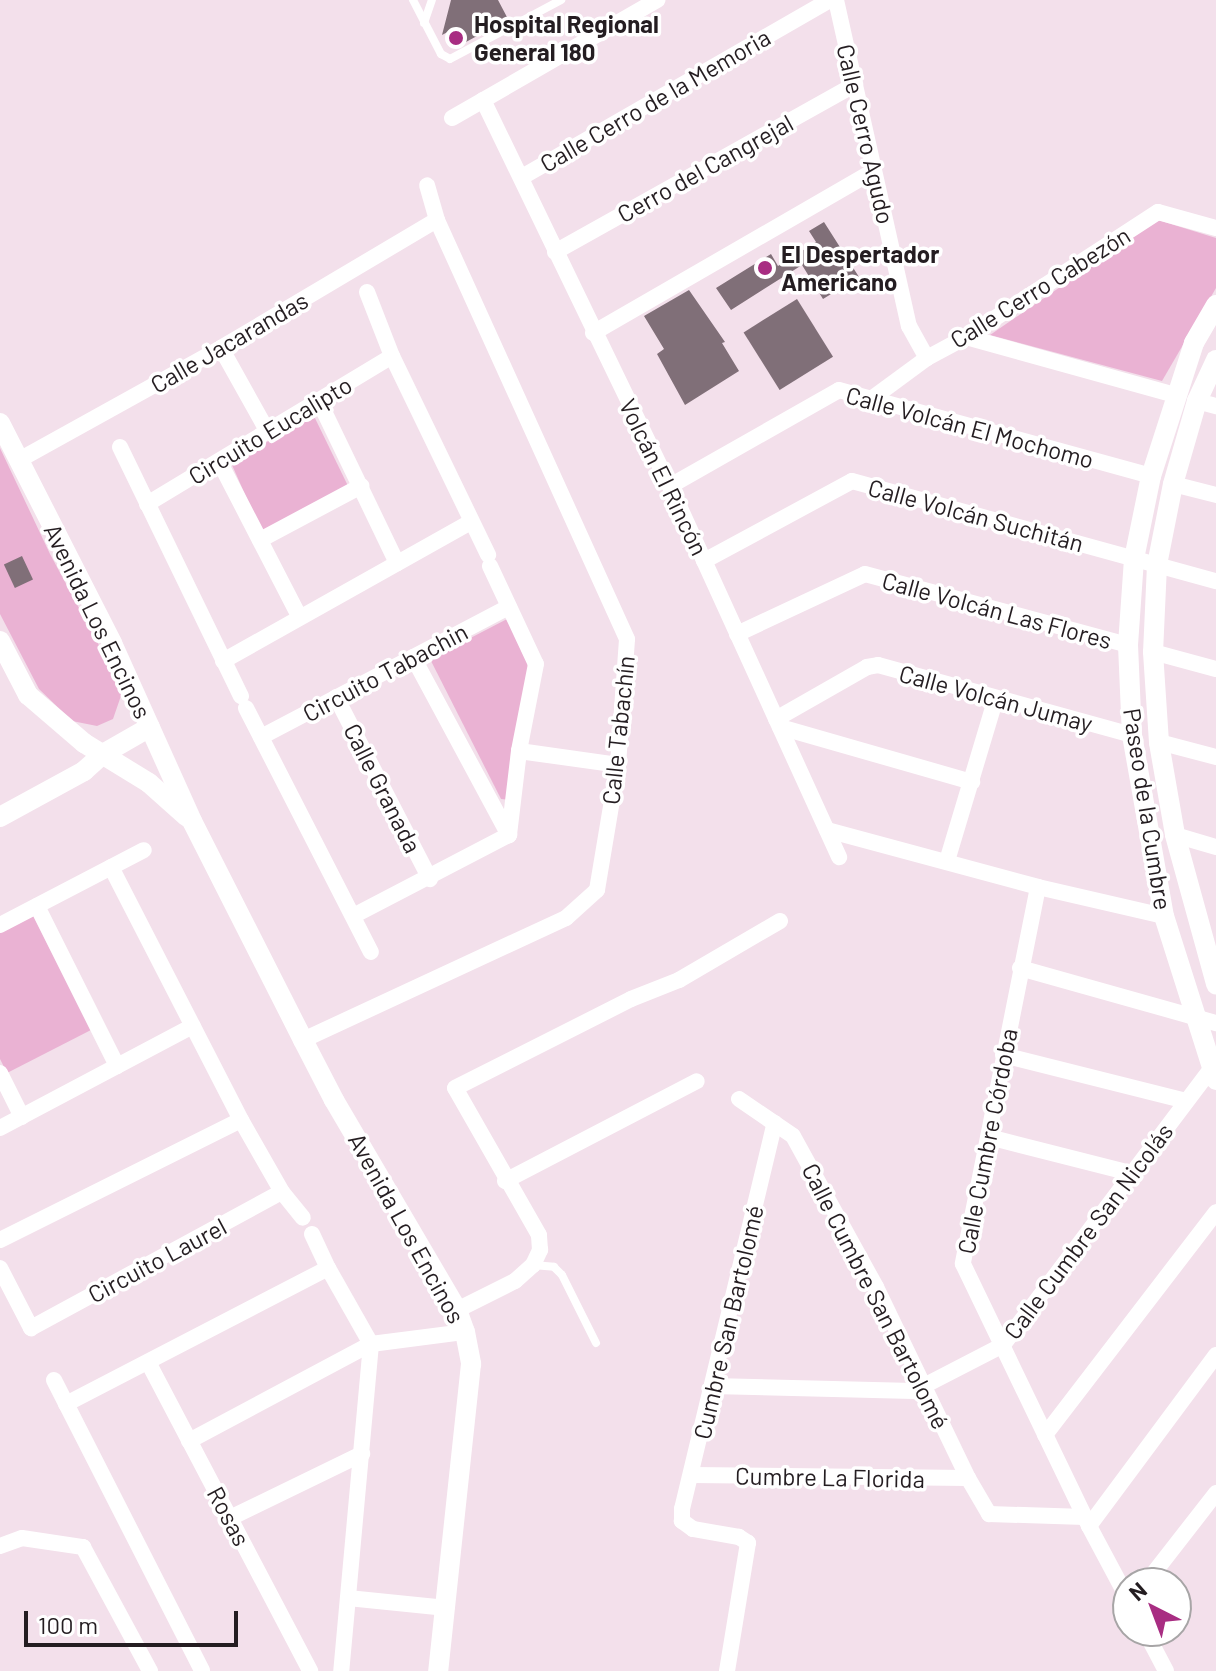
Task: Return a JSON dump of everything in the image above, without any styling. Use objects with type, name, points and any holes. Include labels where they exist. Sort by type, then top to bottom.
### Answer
[{"type":"street","points":[[452,118],[657,0]]},
{"type":"street","name":"Calle Cerro Agudo","points":[[833,0],[909,326],[927,358]]},
{"type":"street","name":"Calle Cerro de la Memoria","points":[[522,177],[833,0]]},
{"type":"street","name":"Cerro del Cangrejal","points":[[555,252],[855,84]]},
{"type":"street","name":"Volcán El Rincón","points":[[483,100],[593,333],[670,486],[839,857]]},
{"type":"street","points":[[593,333],[874,171]]},
{"type":"street","name":"Calle Tabachín","points":[[303,1040],[566,918],[597,890],[618,765],[627,639],[437,220],[427,185]]},
{"type":"street","name":"Calle Cerro Cabezón","points":[[874,397],[927,358],[966,337],[1158,212],[1216,228]]},
{"type":"street","name":"Calle Jacarandas","points":[[19,460],[221,348],[437,220]]},
{"type":"street","points":[[367,292],[392,356],[536,664],[519,751],[509,835]]},
{"type":"street","name":"Paseo de la Cumbre","points":[[1214,1074],[1164,916],[1132,735],[1128,645],[1134,559],[1151,476],[1194,343],[1216,305]]},
{"type":"street","points":[[966,337],[1175,395]]},
{"type":"street","points":[[221,348],[268,432]]},
{"type":"street","name":"Circuito Eucalipto","points":[[147,504],[392,356]]},
{"type":"street","name":"Paseo de la Cumbre","points":[[1216,360],[1206,404],[1173,484],[1157,565],[1153,652],[1159,742],[1175,835],[1207,934],[1216,984]]},
{"type":"street","name":"Calle Volcán El Mochomo","points":[[670,486],[831,391],[874,397],[1151,476]]},
{"type":"street","points":[[319,401],[397,563]]},
{"type":"street","name":"Avenida Los Encinos","points":[[0,423],[150,727],[192,821],[303,1040],[334,1100],[457,1310],[465,1332],[471,1364],[438,1671]]},
{"type":"street","points":[[120,447],[243,702],[355,915],[371,952]]},
{"type":"street","points":[[219,461],[299,616]]},
{"type":"street","name":"Calle Volcán Suchitán","points":[[704,561],[852,481],[1216,581]]},
{"type":"street","points":[[1173,484],[1216,495]]},
{"type":"street","points":[[260,540],[361,486]]},
{"type":"street","points":[[223,661],[471,522]]},
{"type":"street","name":"Calle Volcán Las Flores","points":[[737,634],[865,574],[1128,645]]},
{"type":"street","name":"Circuito Tabachin","points":[[261,737],[509,607]]},
{"type":"street","name":"Avenida Los Encinos","points":[[0,641],[28,695],[84,743],[149,783],[192,821]]},
{"type":"street","points":[[1153,652],[1216,669]]},
{"type":"street","points":[[413,657],[509,835]]},
{"type":"street","name":"Calle Volcán Jumay","points":[[778,723],[867,667],[878,665],[1132,735]]},
{"type":"street","name":"Calle Granada","points":[[336,697],[430,879]]},
{"type":"street","points":[[947,861],[996,698]]},
{"type":"street","points":[[778,723],[972,782]]},
{"type":"street","points":[[0,817],[84,771],[103,754],[150,727]]},
{"type":"street","points":[[1159,742],[1216,757]]},
{"type":"street","points":[[519,751],[618,765]]},
{"type":"street","points":[[827,830],[1038,887],[1164,916]]},
{"type":"street","points":[[355,915],[430,879],[509,835]]},
{"type":"street","points":[[1175,835],[1216,847]]},
{"type":"street","points":[[0,925],[144,850]]},
{"type":"street","points":[[111,867],[241,1120],[282,1192],[303,1218]]},
{"type":"street","name":"Calle Cumbre Córdoba","points":[[1038,887],[963,1264],[1112,1569]]},
{"type":"street","points":[[37,906],[117,1066]]},
{"type":"street","points":[[457,1310],[515,1281],[533,1265],[540,1250],[539,1235],[505,1181],[455,1088],[631,999],[679,980],[780,921]]},
{"type":"street","points":[[1020,968],[1216,1023]]},
{"type":"street","points":[[0,1128],[193,1026]]},
{"type":"street","points":[[1003,1055],[1186,1101]]},
{"type":"street","points":[[0,1073],[22,1117]]},
{"type":"street","name":"Calle Cumbre San Nicolás","points":[[712,1386],[914,1391],[1003,1345],[1186,1101],[1214,1074]]},
{"type":"street","points":[[505,1181],[697,1081]]},
{"type":"street","name":"Calle Cumbre San Bartolomé","points":[[739,1099],[793,1136],[876,1287],[968,1478],[989,1514],[1087,1522]]},
{"type":"street","points":[[0,1240],[241,1120]]},
{"type":"street","name":"Cumbre San Bartolomé","points":[[727,1671],[748,1543],[739,1537],[693,1529],[682,1521],[775,1123]]},
{"type":"street","points":[[989,1137],[1134,1174]]},
{"type":"street","name":"Circuito Laurel","points":[[0,1268],[31,1328],[282,1192]]},
{"type":"street","points":[[1045,1435],[1216,1212]]},
{"type":"street","points":[[312,1234],[371,1344],[341,1671]]},
{"type":"street","points":[[66,1404],[328,1268]]},
{"type":"street","points":[[189,1441],[371,1344],[465,1332]]},
{"type":"street","points":[[1087,1522],[1216,1355]]},
{"type":"street","name":"Rosas","points":[[148,1362],[310,1671]]},
{"type":"street","points":[[54,1380],[202,1671]]},
{"type":"street","points":[[230,1518],[362,1454]]},
{"type":"street","name":"Cumbre La Florida","points":[[692,1475],[968,1478]]},
{"type":"street","points":[[1158,1567],[1216,1493]]},
{"type":"street","points":[[0,1546],[22,1538],[83,1547],[150,1671]]},
{"type":"street","points":[[348,1598],[446,1608]]},
{"type":"street","points":[[1153,1647],[1166,1671]]},
{"type":"lane","points":[[413,0],[441,54],[450,59],[561,0]]},
{"type":"lane","points":[[424,23],[432,0]]},
{"type":"lane","points":[[533,1265],[554,1267],[562,1275],[596,1343]]},
{"type":"shaded area","points":[[1158,220],[1216,238],[1216,288],[1162,381],[990,335]]},
{"type":"shaded area","points":[[312,412],[349,488],[262,533],[232,465]]},
{"type":"shaded area","points":[[0,448],[50,554],[123,690],[113,719],[97,726],[72,721],[39,689],[0,614]]},
{"type":"shaded area","points":[[509,618],[532,668],[510,800],[501,799],[430,659]]},
{"type":"shaded area","points":[[35,915],[91,1030],[7,1073],[0,1059],[0,933]]},
{"type":"building","points":[[451,0],[498,0],[508,19],[466,42],[457,27],[442,35]]},
{"type":"building","points":[[824,222],[859,277],[823,299],[802,265],[731,310],[716,288],[771,254],[778,266],[816,242],[809,231]]},
{"type":"building","points":[[689,290],[725,342],[722,343],[739,371],[685,405],[657,354],[664,349],[644,316]]},
{"type":"building","points":[[797,299],[833,357],[780,390],[744,332]]},
{"type":"building","points":[[22,556],[33,580],[15,588],[4,564]]},
{"type":"place","name":"Hospital Regional General 180","points":[[456,38]]},
{"type":"place","name":"El Despertador Americano","points":[[765,268]]}]
